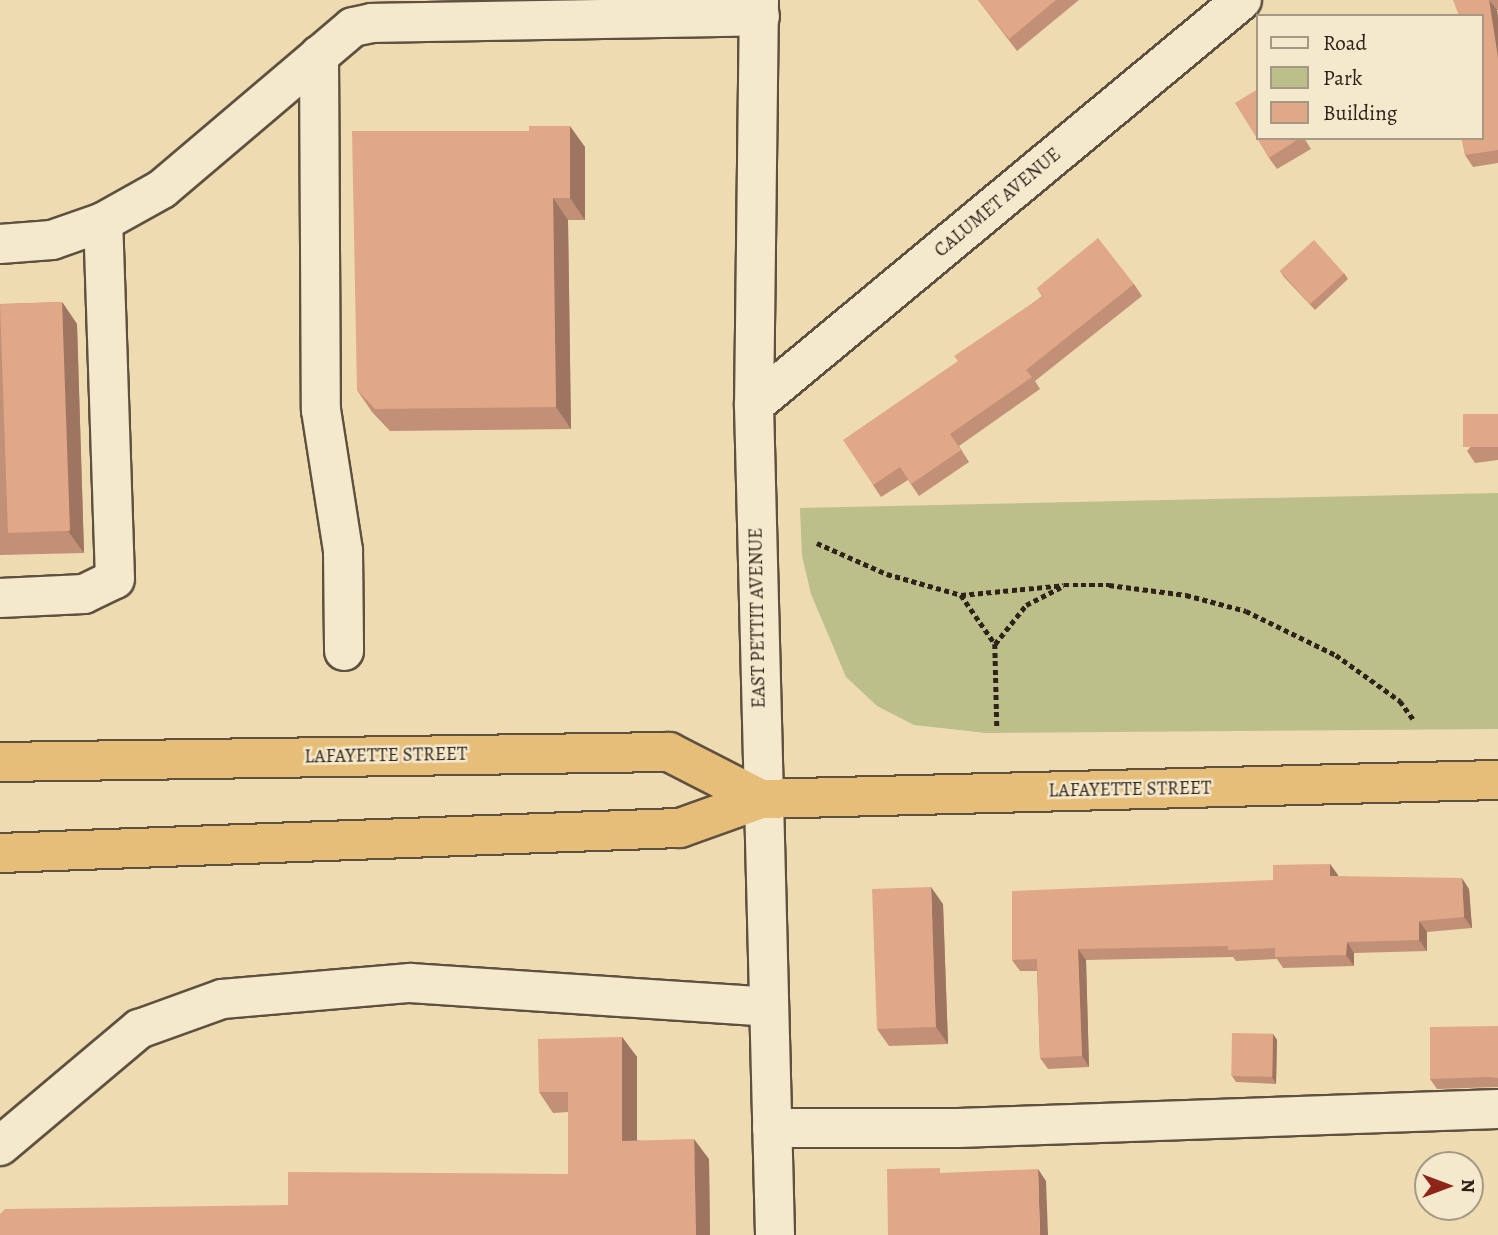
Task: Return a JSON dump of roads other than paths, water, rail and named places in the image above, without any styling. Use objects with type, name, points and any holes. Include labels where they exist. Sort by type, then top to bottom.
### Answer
[{"type":"highway","name":"LAFAYETTE STREET","points":[[0,762],[669,752],[761,799]]},
{"type":"highway","name":"LAFAYETTE STREET","points":[[0,853],[680,828],[761,799],[1498,780]]},
{"type":"street","name":"CALUMET AVENUE","points":[[754,405],[1242,0]]},
{"type":"street","name":"EAST PETTIT AVENUE","points":[[760,8],[754,405],[761,799],[775,1235]]},
{"type":"street","points":[[0,244],[51,240],[103,222],[162,189],[207,156],[332,31],[372,23],[615,9],[760,8]]},
{"type":"street","points":[[332,31],[321,410],[343,551],[344,651]]},
{"type":"street","points":[[0,598],[84,594],[115,579],[103,222]]},
{"type":"street","points":[[0,1146],[139,1028],[222,999],[410,983],[768,1007]]},
{"type":"street","points":[[772,1128],[958,1128],[1498,1109]]}]
